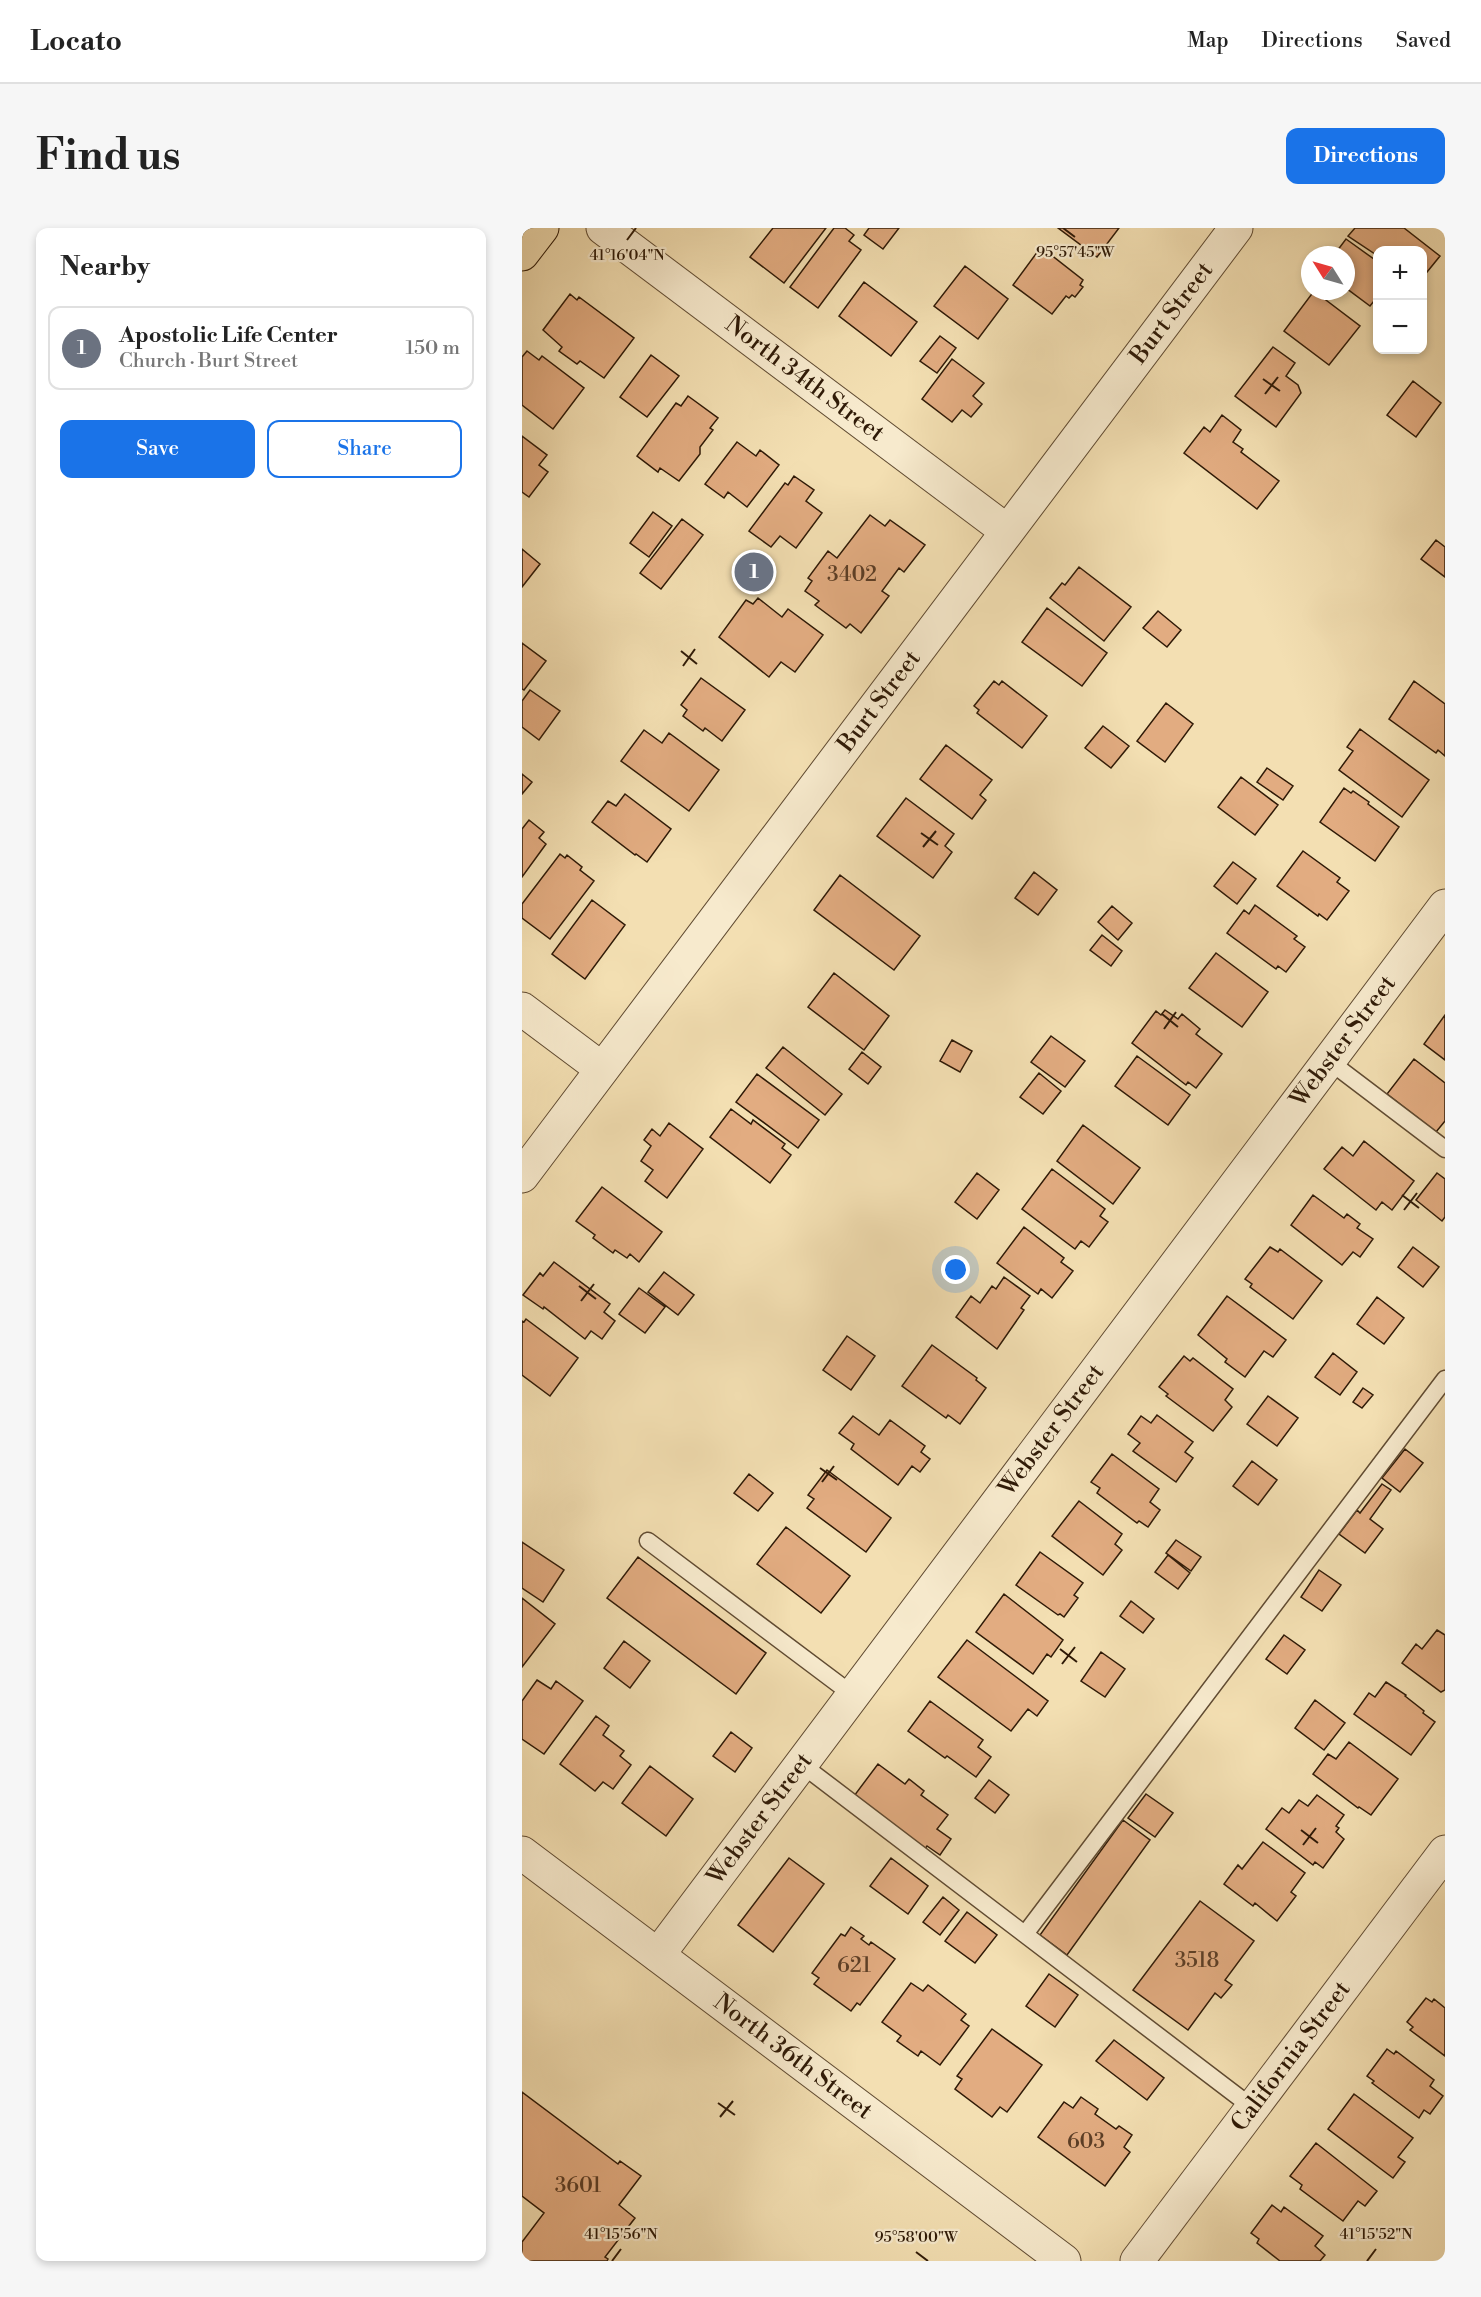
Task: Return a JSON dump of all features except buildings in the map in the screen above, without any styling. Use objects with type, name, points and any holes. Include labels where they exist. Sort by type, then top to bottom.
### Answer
[{"type":"main road","points":[[522,254],[542,228]]},
{"type":"street","name":"North 34th Street","points":[[603,228],[1007,531]]},
{"type":"street","name":"Burt Street","points":[[522,1176],[1236,228]]},
{"type":"street","name":"Webster Street","points":[[658,1955],[1445,906]]},
{"type":"street","points":[[522,1010],[602,1069]]},
{"type":"street","name":"California Street","points":[[1137,2261],[1445,1852]]},
{"type":"street","name":"North 36th Street","points":[[522,1854],[1064,2261]]},
{"type":"lane","points":[[1329,1061],[1445,1149]]},
{"type":"lane","points":[[1025,1934],[1445,1379]]},
{"type":"lane","points":[[648,1541],[853,1695]]},
{"type":"lane","points":[[801,1764],[1253,2108]]},
{"type":"place","name":"Apostolic Life Center","points":[[754,572]]}]
